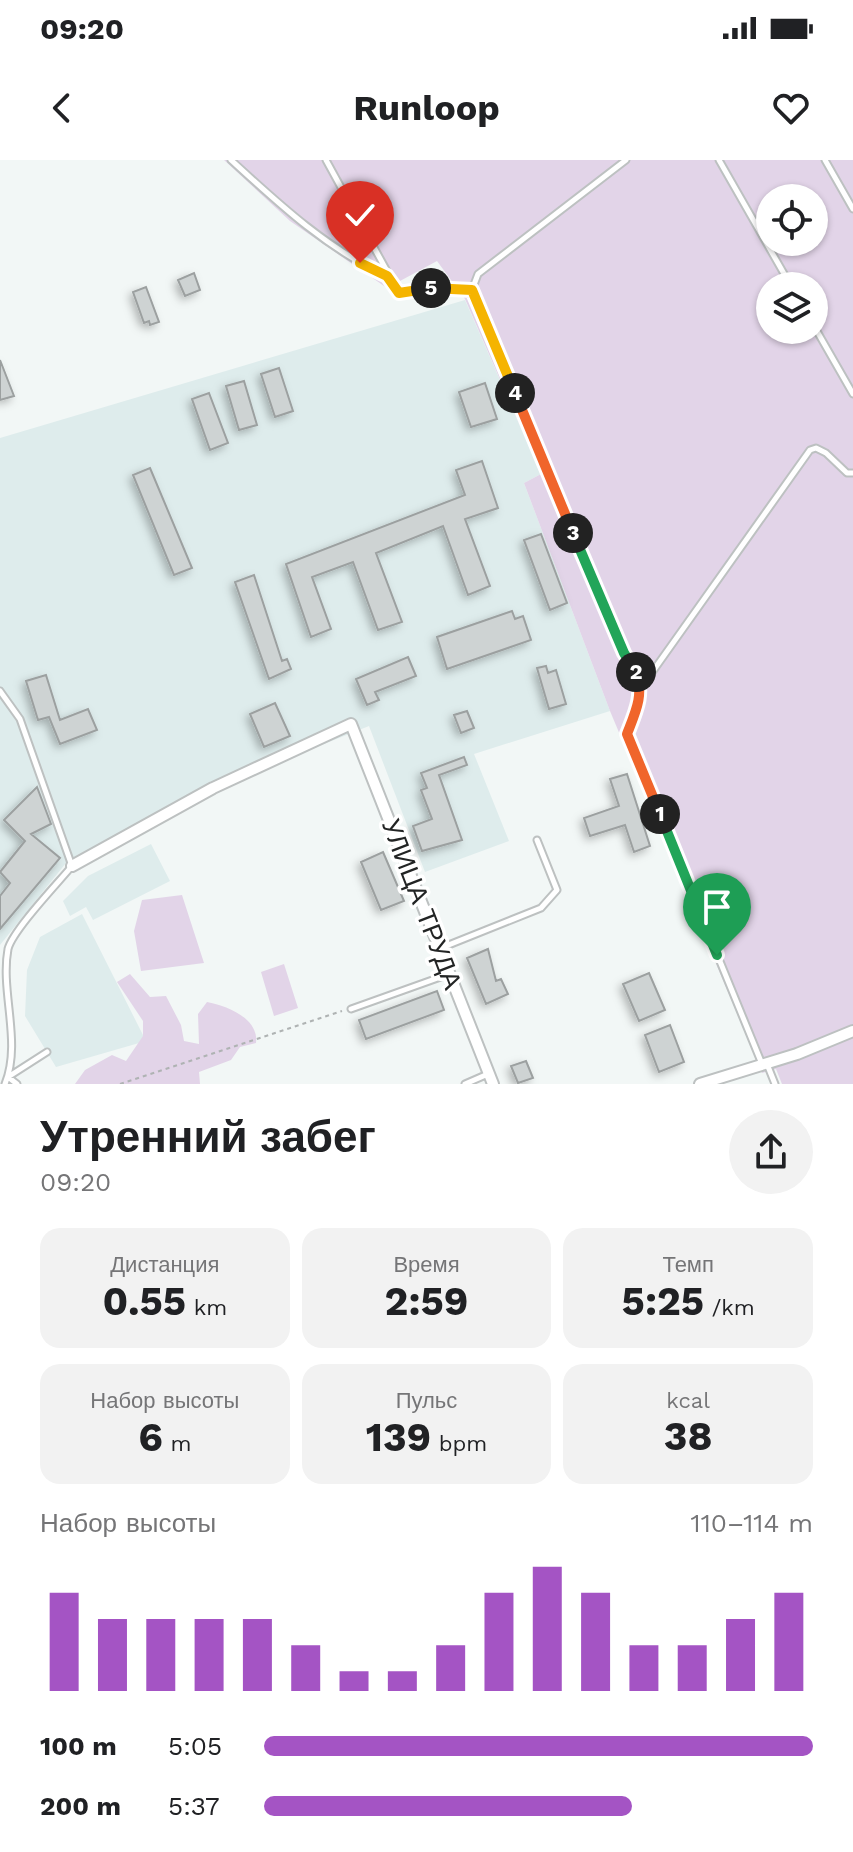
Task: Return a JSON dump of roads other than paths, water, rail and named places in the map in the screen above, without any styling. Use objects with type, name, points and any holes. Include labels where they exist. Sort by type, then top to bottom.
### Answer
[{"type":"street","name":"УЛИЦА ТРУДА","points":[[72,866],[213,788],[351,724],[491,1079]]},
{"type":"street","points":[[700,1084],[853,1031]]},
{"type":"lane","points":[[231,160],[294,218],[360,263],[387,276]]},
{"type":"lane","points":[[326,160],[399,293],[438,287],[472,290]]},
{"type":"lane","points":[[626,160],[478,274],[472,290],[641,688],[640,703],[627,734],[775,1084]]},
{"type":"lane","points":[[719,160],[783,272]]},
{"type":"lane","points":[[825,160],[853,209]]},
{"type":"lane","points":[[824,344],[853,394]]},
{"type":"lane","points":[[641,688],[810,450],[816,448],[826,453],[847,473],[853,473]]},
{"type":"lane","points":[[0,691],[20,719],[72,866],[9,945],[2,966],[6,1081]]},
{"type":"lane","points":[[440,949],[541,908],[557,890],[537,840]]},
{"type":"lane","points":[[351,1009],[450,974]]},
{"type":"lane","points":[[6,1081],[47,1052]]},
{"type":"lane","points":[[465,1084],[491,1079]]},
{"type":"lane","points":[[6,1081],[17,1084]]}]
